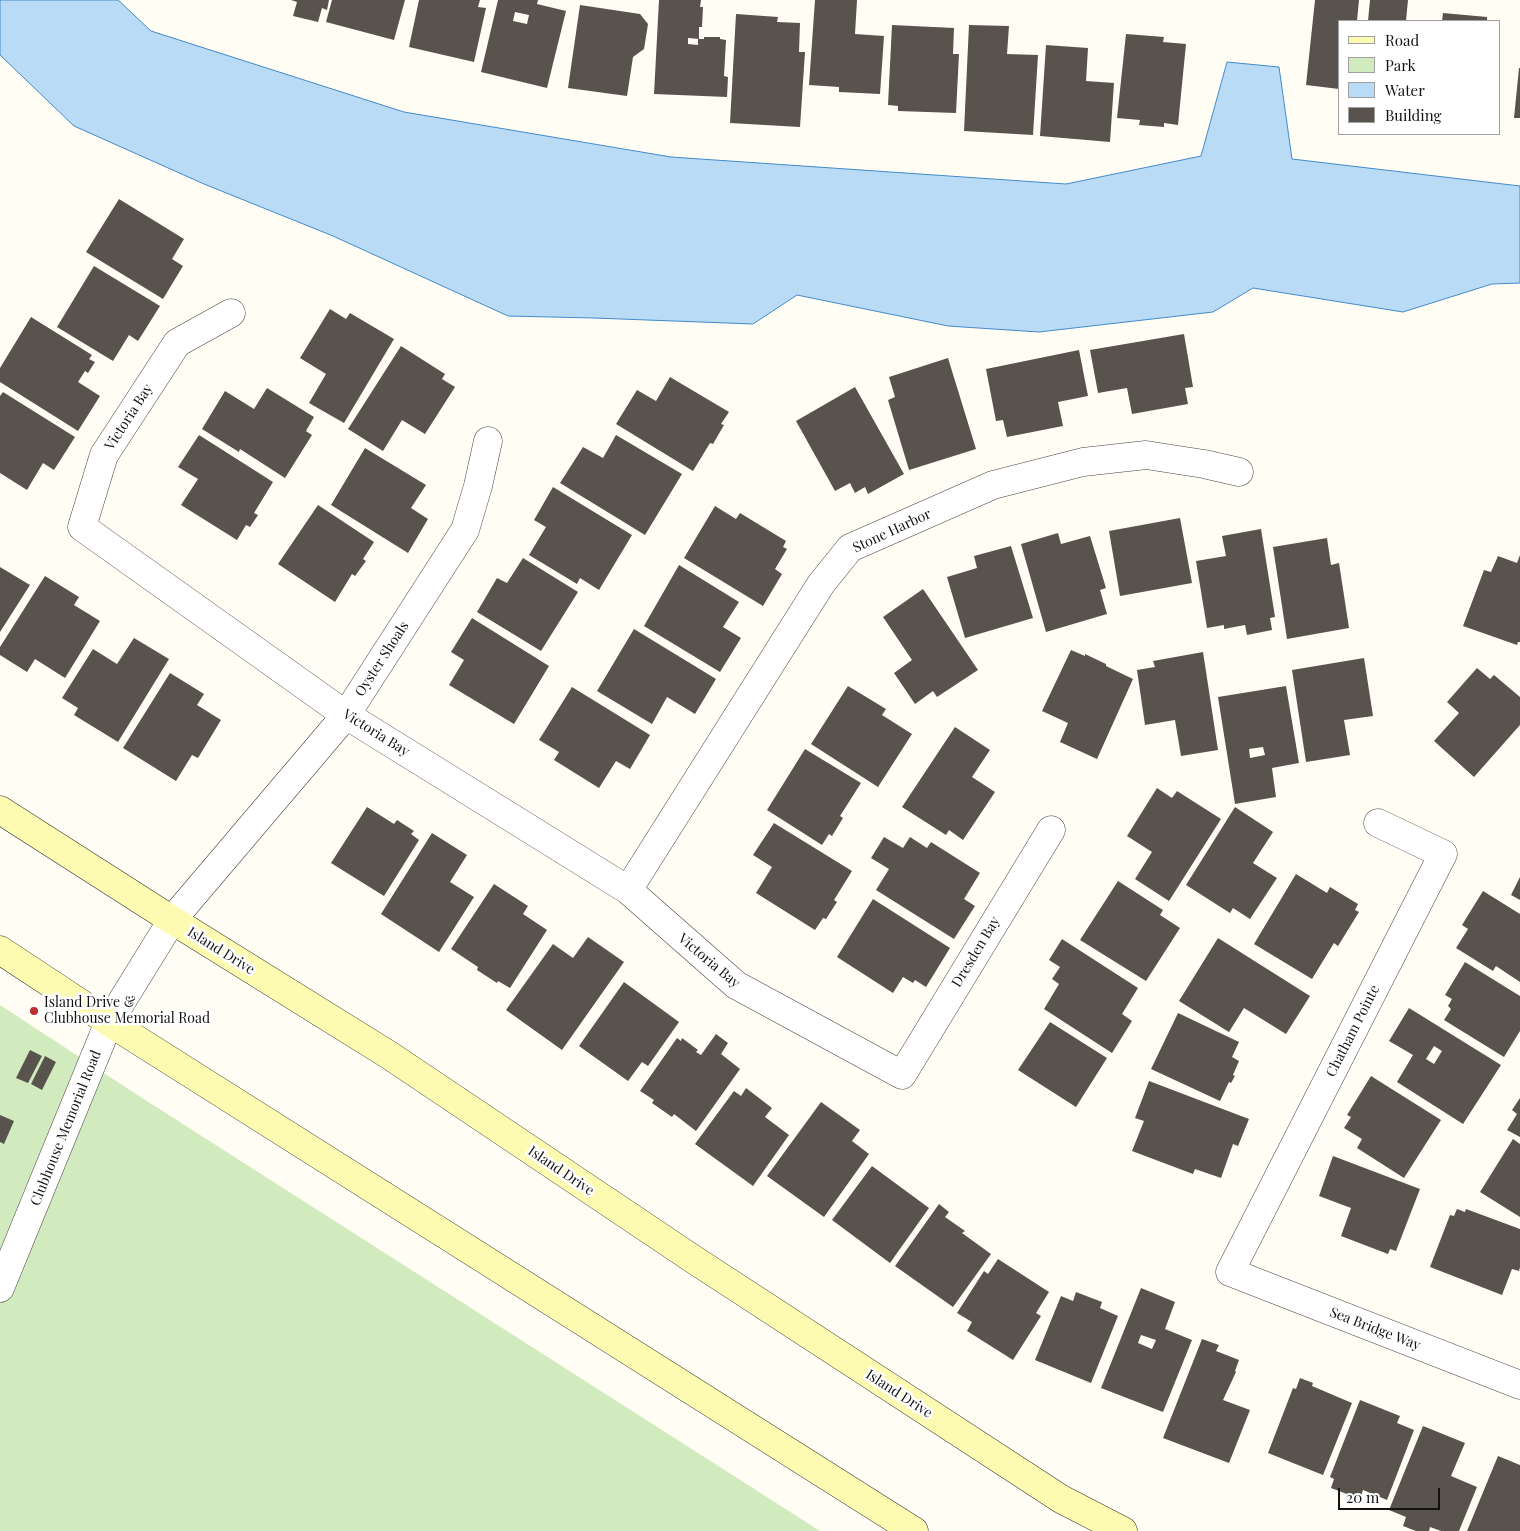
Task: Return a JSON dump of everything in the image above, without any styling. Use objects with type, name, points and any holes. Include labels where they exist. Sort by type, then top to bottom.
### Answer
[{"type":"main road","name":"Island Drive","points":[[0,810],[389,1055],[692,1260],[1061,1499],[1123,1531]]},
{"type":"main road","points":[[0,950],[110,1022],[914,1531]]},
{"type":"street","name":"Victoria Bay","points":[[231,313],[177,343],[104,454],[82,527],[346,715],[628,890],[736,986],[902,1075]]},
{"type":"street","name":"Oyster Shoals","points":[[172,920],[346,715],[465,530],[478,486],[488,441]]},
{"type":"street","name":"Stone Harbor","points":[[628,890],[821,584],[850,548],[993,485],[1083,462],[1146,455],[1204,464],[1239,472]]},
{"type":"street","name":"Chatham Pointe","points":[[1230,1272],[1443,854],[1378,823]]},
{"type":"street","name":"Dresden Bay","points":[[902,1075],[1051,830]]},
{"type":"street","name":"Clubhouse Memorial Road","points":[[0,1288],[110,1022],[172,920]]},
{"type":"street","name":"Sea Bridge Way","points":[[1230,1272],[1520,1385]]},
{"type":"green space","points":[[0,1005],[139,1096],[820,1531],[0,1531]]},
{"type":"water","points":[[0,0],[118,0],[151,31],[404,112],[671,157],[1066,184],[1201,156],[1227,62],[1279,67],[1292,159],[1520,186],[1520,283],[1492,284],[1403,312],[1253,288],[1213,312],[1039,332],[948,326],[797,295],[753,324],[508,316],[333,236],[204,184],[74,126],[0,55]]},
{"type":"building","points":[[291,0],[329,0],[327,10],[322,8],[318,22],[293,16],[297,2]]},
{"type":"building","points":[[332,0],[405,0],[394,40],[326,22]]},
{"type":"building","points":[[419,0],[480,0],[478,7],[486,8],[474,62],[409,47]]},
{"type":"building","points":[[498,0],[538,0],[537,4],[566,11],[547,88],[481,72]],"holes":[[[515,12],[529,15],[527,24],[513,21]]]},
{"type":"building","points":[[659,0],[701,0],[700,7],[703,7],[702,27],[699,27],[699,39],[704,39],[704,37],[720,37],[720,39],[726,40],[724,76],[728,77],[727,97],[654,94]],"holes":[[[688,38],[699,39],[698,45],[688,44]]]},
{"type":"building","points":[[815,0],[857,0],[855,34],[884,36],[880,94],[839,92],[839,87],[809,85]]},
{"type":"building","points":[[1315,0],[1359,0],[1357,20],[1338,20],[1338,89],[1306,85]]},
{"type":"building","points":[[1370,0],[1408,0],[1406,20],[1368,20]]},
{"type":"building","points":[[580,5],[640,14],[648,24],[644,49],[633,57],[627,96],[568,88]]},
{"type":"building","points":[[1443,13],[1487,17],[1487,20],[1442,20]]},
{"type":"building","points":[[736,14],[778,17],[777,22],[800,23],[799,52],[805,52],[800,127],[730,123]]},
{"type":"building","points":[[892,25],[954,28],[953,54],[959,54],[956,113],[898,111],[898,106],[888,105]]},
{"type":"building","points":[[969,25],[1009,26],[1007,54],[1038,55],[1033,135],[964,131]]},
{"type":"building","points":[[1126,34],[1164,37],[1163,42],[1186,44],[1178,125],[1164,123],[1164,127],[1139,125],[1140,120],[1117,118]]},
{"type":"building","points":[[1046,45],[1088,48],[1086,81],[1114,83],[1110,142],[1040,136]]},
{"type":"building","points":[[1519,68],[1520,118],[1514,118]]},
{"type":"building","points":[[119,199],[184,239],[172,259],[183,266],[163,299],[86,252]]},
{"type":"building","points":[[94,266],[160,306],[138,341],[129,335],[113,361],[57,327]]},
{"type":"building","points":[[330,309],[346,319],[350,313],[394,339],[344,423],[309,403],[326,374],[300,358]]},
{"type":"building","points":[[31,317],[92,355],[89,359],[95,362],[88,373],[85,371],[78,382],[100,396],[78,431],[0,382],[0,368]]},
{"type":"building","points":[[1184,334],[1193,387],[1185,388],[1188,404],[1132,414],[1127,388],[1098,393],[1090,350]]},
{"type":"building","points":[[401,346],[445,374],[442,379],[455,387],[425,434],[402,420],[383,451],[348,429]]},
{"type":"building","points":[[1079,350],[1088,396],[1058,402],[1063,426],[1007,437],[1003,420],[996,421],[986,369]]},
{"type":"building","points":[[948,358],[976,449],[909,470],[888,400],[895,397],[889,377]]},
{"type":"building","points":[[670,377],[729,412],[721,424],[724,425],[713,444],[710,443],[693,471],[616,424],[637,390],[656,401]]},
{"type":"building","points":[[855,387],[904,474],[868,494],[865,487],[855,493],[850,483],[835,491],[796,421]]},
{"type":"building","points":[[267,388],[314,417],[306,431],[312,435],[285,478],[240,449],[239,452],[202,429],[225,391],[254,409]]},
{"type":"building","points":[[3,392],[75,437],[54,470],[43,463],[27,490],[0,473],[0,396]]},
{"type":"building","points":[[199,435],[273,482],[254,513],[258,515],[250,527],[246,525],[237,540],[181,505],[198,479],[178,467]]},
{"type":"building","points":[[616,435],[682,474],[645,535],[560,483],[583,447],[603,458]]},
{"type":"building","points":[[365,448],[426,485],[411,508],[428,519],[408,553],[331,505]]},
{"type":"building","points":[[553,487],[632,535],[599,590],[580,578],[577,584],[529,555],[546,527],[534,520]]},
{"type":"building","points":[[318,505],[374,542],[363,559],[366,561],[355,576],[352,574],[335,602],[278,564]]},
{"type":"building","points":[[715,506],[736,519],[740,513],[786,541],[783,547],[787,549],[775,569],[782,574],[763,606],[684,558]]},
{"type":"building","points":[[1180,518],[1192,583],[1120,596],[1109,531]]},
{"type":"building","points":[[1261,529],[1275,617],[1270,618],[1272,630],[1247,635],[1245,625],[1224,629],[1224,625],[1207,628],[1196,561],[1226,556],[1222,536]]},
{"type":"building","points":[[1058,533],[1061,544],[1090,536],[1106,588],[1100,590],[1107,614],[1046,632],[1021,544]]},
{"type":"building","points":[[1327,538],[1331,565],[1339,563],[1349,628],[1287,639],[1273,547]]},
{"type":"building","points":[[1011,546],[1033,618],[965,638],[947,577],[977,568],[974,556]]},
{"type":"building","points":[[1520,555],[1520,642],[1517,645],[1463,626],[1484,570],[1491,572],[1498,556],[1517,563]]},
{"type":"building","points":[[523,558],[578,592],[541,651],[477,612],[497,578],[507,583]]},
{"type":"building","points":[[679,565],[739,602],[723,627],[741,638],[720,672],[644,626]]},
{"type":"building","points":[[0,567],[30,585],[0,632]]},
{"type":"building","points":[[45,576],[79,597],[74,605],[100,621],[65,678],[35,659],[27,672],[0,655],[0,647]]},
{"type":"building","points":[[923,589],[978,670],[937,697],[933,691],[915,704],[894,673],[912,660],[883,617]]},
{"type":"building","points":[[472,618],[549,666],[514,724],[449,685],[464,660],[451,652]]},
{"type":"building","points":[[634,629],[716,679],[695,714],[667,697],[652,724],[597,691]]},
{"type":"building","points":[[134,638],[169,659],[118,742],[74,715],[78,708],[62,698],[93,649],[117,664]]},
{"type":"building","points":[[1071,650],[1085,656],[1085,654],[1133,679],[1097,759],[1060,742],[1068,723],[1042,711]]},
{"type":"building","points":[[1203,652],[1218,750],[1181,756],[1175,720],[1145,725],[1137,670],[1155,667],[1153,661]]},
{"type":"building","points":[[1364,658],[1373,716],[1344,720],[1350,755],[1306,762],[1292,670]]},
{"type":"building","points":[[1477,668],[1490,679],[1494,675],[1520,697],[1520,725],[1474,777],[1434,741],[1459,713],[1447,702]]},
{"type":"building","points":[[170,673],[204,694],[197,705],[221,720],[198,758],[192,755],[176,781],[123,748]]},
{"type":"building","points":[[848,686],[886,709],[882,715],[912,734],[878,787],[811,744]]},
{"type":"building","points":[[1286,686],[1299,763],[1272,768],[1276,797],[1235,804],[1218,697]],"holes":[[[1263,747],[1265,755],[1250,758],[1249,749]]]},
{"type":"building","points":[[572,687],[650,735],[630,769],[616,761],[599,788],[554,760],[559,752],[539,740]]},
{"type":"building","points":[[955,727],[990,750],[972,777],[995,792],[963,840],[949,830],[946,835],[902,807]]},
{"type":"building","points":[[805,749],[861,783],[840,816],[843,818],[832,836],[829,834],[822,845],[767,810]]},
{"type":"building","points":[[1157,788],[1172,798],[1177,791],[1221,819],[1169,901],[1135,879],[1152,852],[1127,836]]},
{"type":"building","points":[[367,807],[394,824],[397,820],[414,831],[411,834],[419,840],[384,896],[331,863]]},
{"type":"building","points":[[1235,807],[1273,832],[1253,863],[1277,878],[1250,919],[1233,908],[1230,913],[1186,885]]},
{"type":"building","points":[[774,823],[852,871],[834,900],[837,902],[826,919],[823,918],[815,930],[756,893],[772,867],[753,855]]},
{"type":"building","points":[[432,833],[467,855],[450,882],[474,897],[439,952],[381,914]]},
{"type":"building","points":[[884,837],[903,848],[910,837],[927,848],[931,842],[980,873],[964,899],[975,906],[954,939],[876,890],[889,869],[871,858]]},
{"type":"building","points":[[1296,874],[1327,893],[1330,887],[1358,904],[1355,910],[1359,912],[1338,946],[1334,943],[1312,979],[1254,944]]},
{"type":"building","points":[[1520,877],[1520,900],[1511,895]]},
{"type":"building","points":[[1118,881],[1163,910],[1160,915],[1180,928],[1146,981],[1080,940]]},
{"type":"building","points":[[494,884],[528,906],[523,914],[547,930],[510,988],[498,981],[497,983],[477,970],[478,967],[451,949]]},
{"type":"building","points":[[1483,891],[1520,914],[1520,982],[1496,966],[1493,971],[1456,948],[1468,929],[1462,925]]},
{"type":"building","points":[[873,899],[950,948],[926,987],[915,980],[913,983],[903,977],[893,993],[837,957]]},
{"type":"building","points":[[588,937],[624,962],[562,1050],[506,1010],[553,944],[573,958]]},
{"type":"building","points":[[1218,938],[1310,996],[1286,1034],[1244,1008],[1229,1032],[1179,1001]]},
{"type":"building","points":[[1062,939],[1138,988],[1122,1014],[1132,1021],[1112,1053],[1044,1009],[1059,984],[1052,979],[1060,967],[1049,960]]},
{"type":"building","points":[[1465,962],[1520,996],[1520,1031],[1504,1057],[1444,1020],[1451,1009],[1448,1006],[1452,999],[1445,995]]},
{"type":"building","points":[[624,982],[679,1022],[648,1066],[642,1062],[628,1081],[579,1046]]},
{"type":"building","points":[[1409,1008],[1501,1065],[1463,1124],[1397,1082],[1413,1055],[1389,1041]],"holes":[[[1434,1046],[1442,1051],[1434,1064],[1426,1059]]]},
{"type":"building","points":[[1178,1013],[1239,1042],[1232,1057],[1239,1061],[1233,1075],[1235,1076],[1231,1083],[1229,1082],[1220,1101],[1151,1069]]},
{"type":"building","points":[[1050,1022],[1107,1058],[1076,1107],[1018,1070]]},
{"type":"building","points":[[716,1034],[728,1043],[721,1054],[740,1069],[696,1131],[674,1114],[672,1117],[652,1103],[654,1100],[640,1091],[677,1038],[681,1041],[682,1038],[698,1050],[696,1052],[701,1055]]},
{"type":"building","points":[[30,1050],[42,1056],[28,1083],[16,1078]]},
{"type":"building","points":[[45,1056],[56,1062],[42,1090],[31,1084]]},
{"type":"building","points":[[1371,1076],[1441,1120],[1404,1178],[1357,1148],[1362,1139],[1344,1128],[1351,1117],[1347,1115]]},
{"type":"building","points":[[1149,1081],[1249,1119],[1238,1146],[1233,1144],[1221,1178],[1195,1169],[1193,1174],[1132,1151],[1144,1121],[1135,1118]]},
{"type":"building","points":[[746,1088],[772,1108],[765,1117],[789,1135],[753,1186],[695,1144],[734,1091],[741,1096]]},
{"type":"building","points":[[1520,1098],[1520,1137],[1507,1130],[1517,1114],[1512,1110]]},
{"type":"building","points":[[821,1102],[860,1130],[852,1141],[869,1154],[824,1217],[767,1176]]},
{"type":"building","points":[[0,1115],[14,1121],[4,1144],[0,1142]]},
{"type":"building","points":[[1513,1139],[1520,1144],[1520,1217],[1480,1192]]},
{"type":"building","points":[[1333,1156],[1420,1189],[1396,1251],[1390,1249],[1388,1254],[1341,1236],[1351,1208],[1319,1196]]},
{"type":"building","points":[[872,1166],[929,1208],[890,1263],[832,1220]]},
{"type":"building","points":[[939,1204],[949,1212],[945,1217],[965,1231],[962,1233],[991,1254],[953,1307],[895,1266]]},
{"type":"building","points":[[1457,1209],[1465,1212],[1466,1209],[1520,1229],[1519,1271],[1512,1269],[1502,1295],[1430,1267],[1450,1215],[1454,1216]]},
{"type":"building","points":[[998,1259],[1049,1292],[1036,1313],[1041,1316],[1013,1360],[967,1331],[972,1322],[957,1313],[984,1271],[988,1274]]},
{"type":"building","points":[[1141,1288],[1175,1302],[1165,1329],[1192,1340],[1163,1412],[1101,1388]],"holes":[[[1141,1335],[1156,1340],[1152,1349],[1138,1343]]]},
{"type":"building","points":[[1076,1292],[1102,1302],[1100,1308],[1118,1316],[1091,1383],[1035,1360],[1061,1296],[1073,1301]]},
{"type":"building","points":[[1202,1339],[1219,1345],[1216,1351],[1239,1360],[1236,1372],[1223,1400],[1250,1410],[1229,1463],[1163,1438]]},
{"type":"building","points":[[1300,1378],[1313,1383],[1312,1386],[1352,1403],[1323,1475],[1268,1453],[1293,1388],[1296,1389]]},
{"type":"building","points":[[1360,1400],[1400,1416],[1397,1423],[1414,1430],[1387,1500],[1363,1490],[1360,1499],[1331,1488],[1334,1479],[1330,1477]]},
{"type":"building","points":[[1423,1426],[1465,1443],[1451,1476],[1477,1487],[1459,1531],[1441,1531],[1430,1527],[1429,1531],[1416,1531],[1403,1526],[1406,1517],[1389,1510]]},
{"type":"building","points":[[1498,1456],[1520,1465],[1520,1531],[1467,1531]]},
{"type":"place","name":"Island Drive & Clubhouse Memorial Road","points":[[34,1011]]}]
